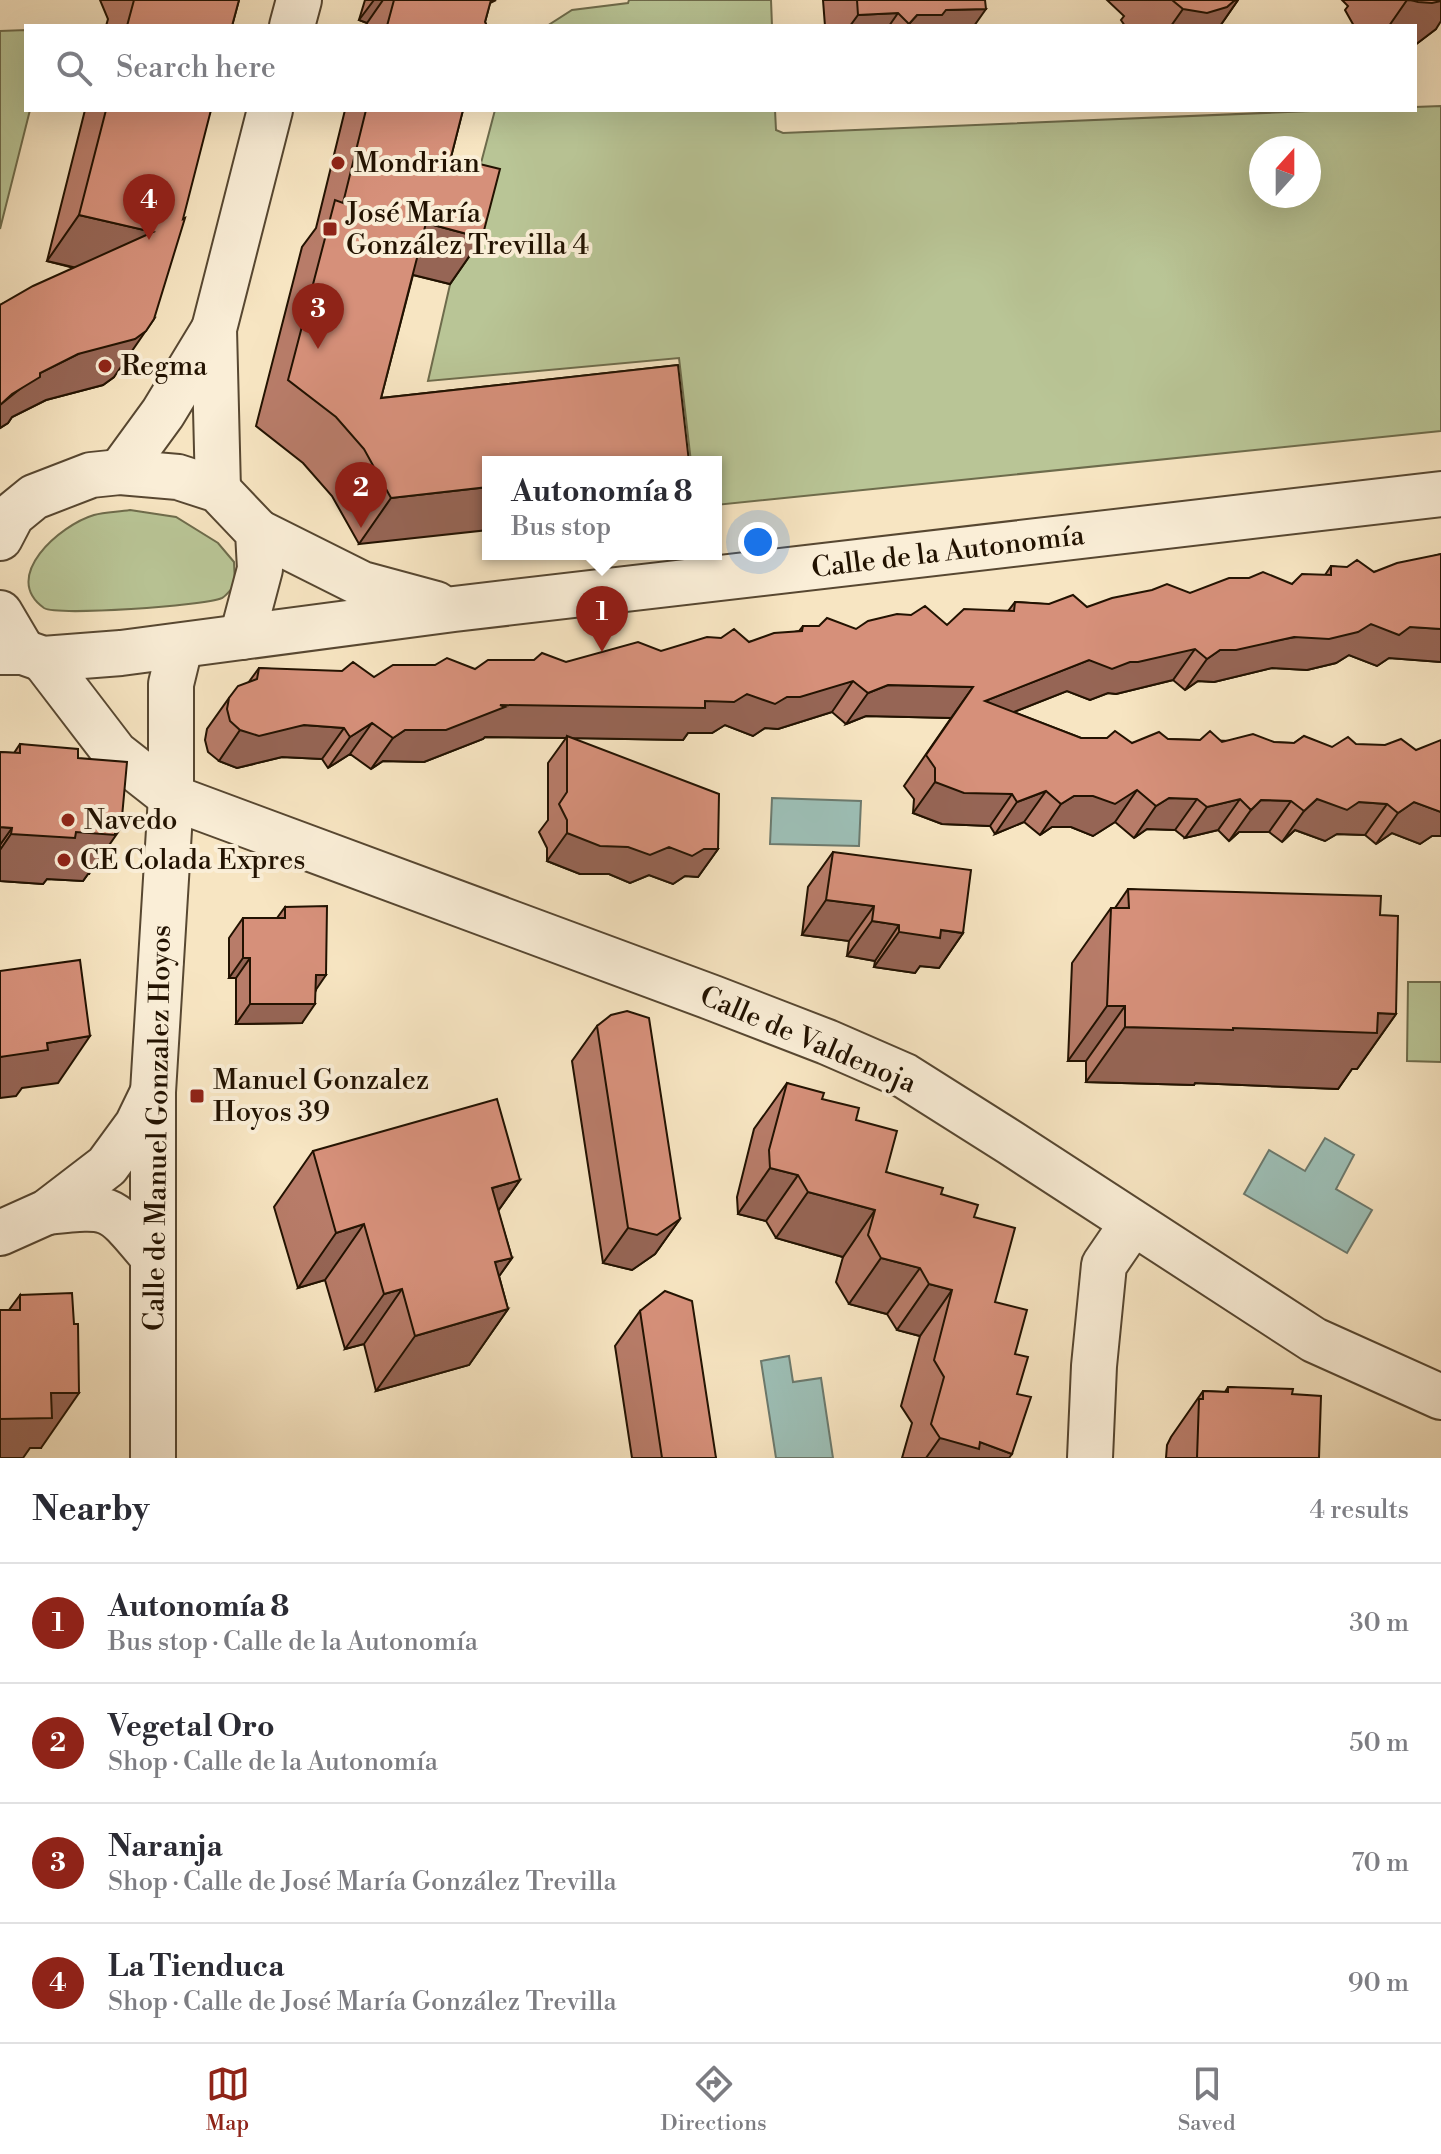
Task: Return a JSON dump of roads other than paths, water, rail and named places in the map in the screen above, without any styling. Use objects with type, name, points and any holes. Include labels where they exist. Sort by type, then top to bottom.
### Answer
[{"type":"street","points":[[293,24],[299,0]]},
{"type":"street","points":[[0,538],[12,515],[34,497],[91,475],[120,472],[178,477],[218,490],[214,329],[269,112]]},
{"type":"street","points":[[120,472],[163,413],[214,329]]},
{"type":"street","name":"Calle de la Autonomía","points":[[218,490],[258,532],[362,584],[454,609]]},
{"type":"street","name":"Calle de la Autonomía","points":[[22,654],[180,647],[454,609],[1441,494]]},
{"type":"street","points":[[242,637],[260,569],[258,532]]},
{"type":"street","points":[[0,613],[22,654],[115,753],[171,797]]},
{"type":"street","name":"Calle de Manuel Gonzalez Hoyos","points":[[153,1458],[153,1092],[171,797],[171,684],[180,647]]},
{"type":"street","name":"Calle de Valdenoja","points":[[171,797],[713,998],[905,1076],[1314,1340],[1441,1397]]},
{"type":"street","points":[[0,1233],[47,1212],[107,1166],[137,1125],[153,1092]]},
{"type":"street","points":[[47,1212],[91,1207],[108,1209],[152,1256]]},
{"type":"street","points":[[1090,1458],[1094,1366],[1104,1265],[1132,1224]]},
{"type":"water","points":[[772,798],[861,801],[859,846],[770,844]]},
{"type":"water","points":[[1325,1138],[1354,1155],[1336,1189],[1372,1210],[1347,1253],[1244,1194],[1269,1150],[1305,1171]]},
{"type":"water","points":[[789,1356],[793,1382],[821,1378],[833,1458],[776,1458],[761,1361]]},
{"type":"place","name":"Mondrian","points":[[338,163]]},
{"type":"place","name":"José María González Trevilla 4","points":[[330,229]]},
{"type":"place","name":"La Tienduca","points":[[149,240]]},
{"type":"place","name":"Naranja","points":[[318,349]]},
{"type":"place","name":"Regma","points":[[105,366]]},
{"type":"place","name":"Vegetal Oro","points":[[361,528]]},
{"type":"place","name":"Autonomía 8","points":[[602,652]]},
{"type":"place","name":"Navedo","points":[[68,820]]},
{"type":"place","name":"CE Colada Expres","points":[[64,860]]},
{"type":"place","name":"Manuel Gonzalez Hoyos 39","points":[[197,1096]]}]
